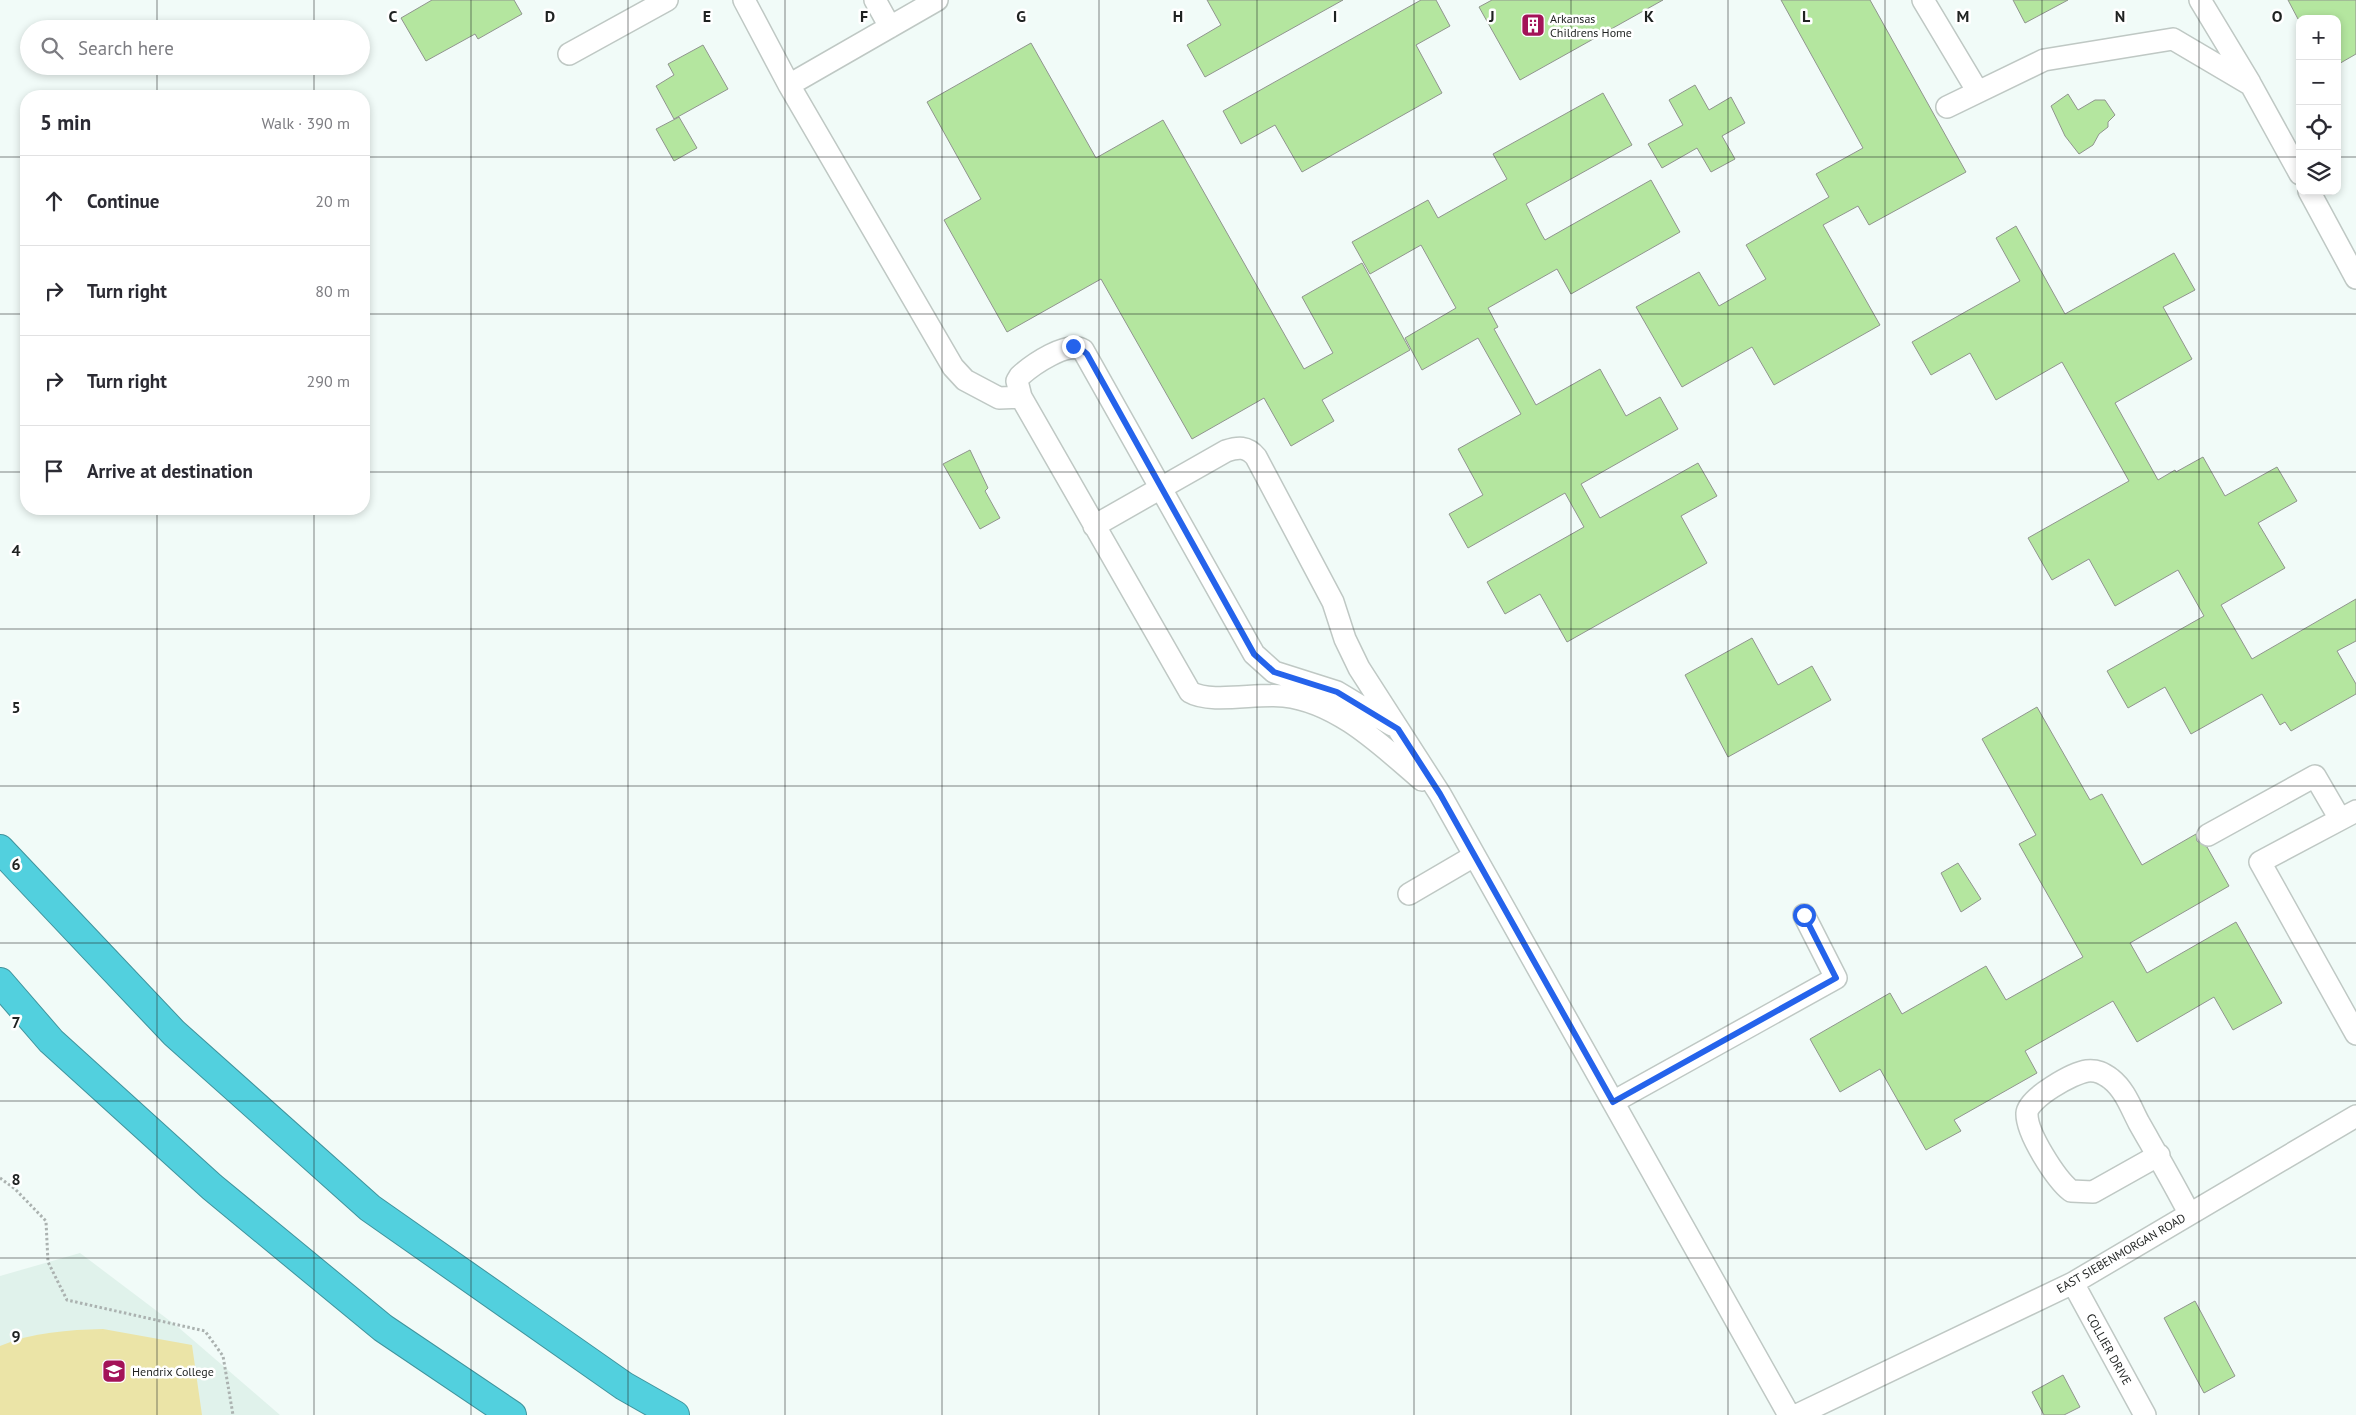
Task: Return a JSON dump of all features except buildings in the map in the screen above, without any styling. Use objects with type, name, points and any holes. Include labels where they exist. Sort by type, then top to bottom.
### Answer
[{"type":"highway","points":[[0,849],[174,1032],[370,1208],[624,1386],[675,1415]]},
{"type":"highway","points":[[0,982],[51,1041],[212,1187],[383,1328],[512,1415]]},
{"type":"street","points":[[569,54],[668,0]]},
{"type":"street","points":[[744,0],[789,86],[953,367],[965,380],[999,398],[1020,397]]},
{"type":"street","points":[[875,0],[890,27]]},
{"type":"street","points":[[789,86],[937,0]]},
{"type":"street","points":[[1922,0],[1978,92]]},
{"type":"street","points":[[2200,0],[2251,85],[2296,167]]},
{"type":"street","points":[[1947,107],[2044,60],[2173,40],[2251,85]]},
{"type":"street","points":[[2311,195],[2356,278]]},
{"type":"street","points":[[1398,729],[1337,692],[1271,670],[1254,654],[1087,354],[1080,348],[1073,346],[1064,348],[1020,376],[1017,381],[1020,397],[1183,684],[1190,692],[1199,697],[1285,696],[1311,702],[1328,709],[1389,752],[1440,794]]},
{"type":"street","points":[[1094,526],[1226,451],[1243,448],[1250,451],[1256,457],[1333,602],[1345,639],[1359,668],[1440,794],[1789,1415]]},
{"type":"street","points":[[1224,698],[1271,670]]},
{"type":"street","points":[[2208,835],[2315,776],[2348,815],[2260,862],[2356,1034]]},
{"type":"street","points":[[1409,894],[1474,856]]},
{"type":"street","points":[[1613,1102],[1836,978],[1804,915]]},
{"type":"street","points":[[2159,1155],[2093,1192],[2071,1191],[2061,1181],[2038,1146],[2027,1114],[2029,1107],[2039,1096],[2079,1072],[2101,1071],[2113,1080],[2124,1093],[2159,1155],[2190,1213]]},
{"type":"street","name":"EAST SIEBENMORGAN ROAD","points":[[1797,1415],[1840,1406],[2073,1283],[2356,1116]]},
{"type":"street","name":"COLLIER DRIVE","points":[[2073,1283],[2145,1415]]},
{"type":"path","points":[[0,1178],[15,1189],[46,1221],[48,1262],[67,1300],[205,1331],[223,1356],[233,1415]]},
{"type":"shaded area","name":"Hendrix College","points":[[80,1253],[178,1327],[280,1415],[0,1415],[0,1276]]},
{"type":"shaded area","points":[[103,1329],[192,1345],[202,1415],[0,1415],[0,1346],[38,1335],[64,1331]]},
{"type":"place","name":"Arkansas Childrens Home","points":[[1533,25]]},
{"type":"place","name":"Hendrix College","points":[[114,1371]]},
{"type":"route","points":[[1073,346],[1080,348],[1087,354],[1254,654],[1274,672],[1337,692],[1365,707],[1398,729],[1440,794],[1613,1102],[1836,978],[1804,915]]}]
